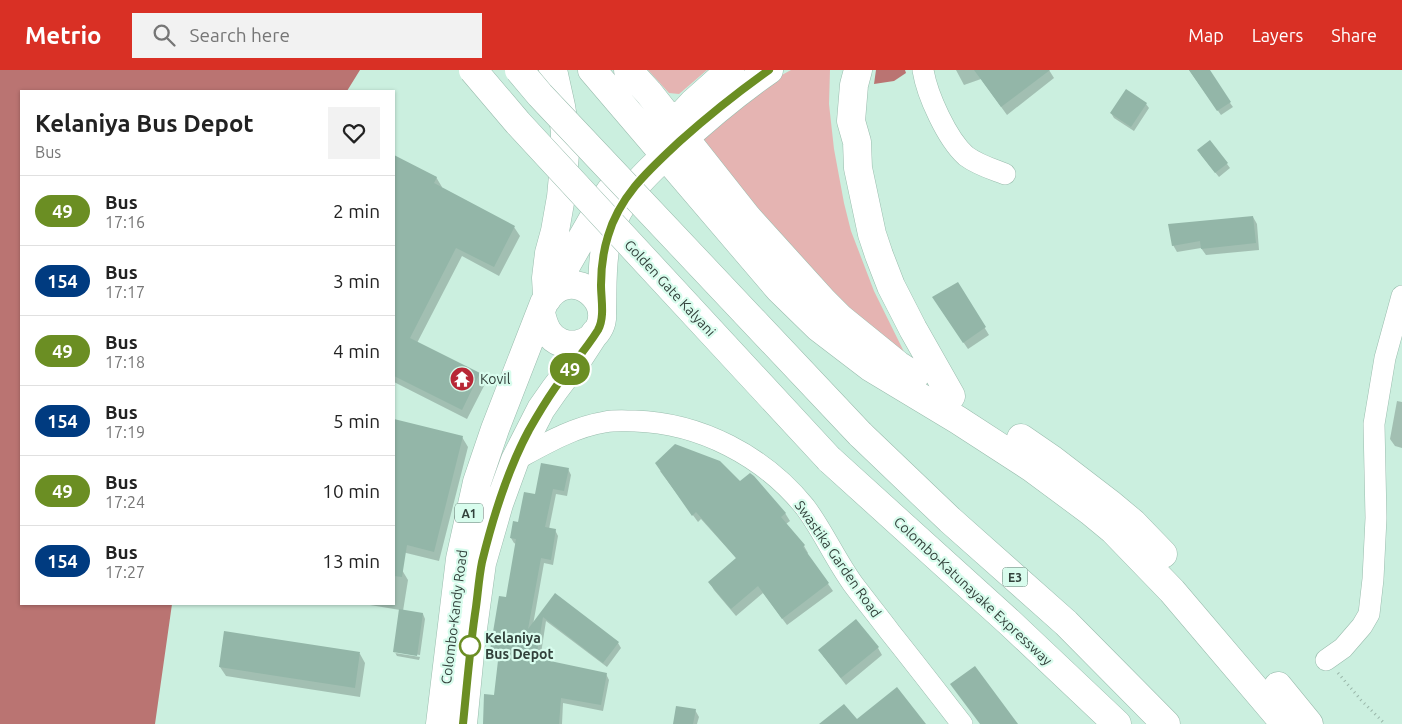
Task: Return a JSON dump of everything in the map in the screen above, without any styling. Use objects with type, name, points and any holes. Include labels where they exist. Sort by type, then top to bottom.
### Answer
[{"type":"highway","name":"Golden Gate Kalyani","points":[[473,70],[518,123],[829,459]]},
{"type":"highway","name":"E3","points":[[519,70],[540,95],[860,434],[950,520],[1066,623],[1166,724]]},
{"type":"highway","name":"Colombo-Kandy Road","points":[[440,724],[460,559],[477,482],[495,429],[544,306],[548,261],[561,197],[565,154],[562,106],[553,70]]},
{"type":"highway","points":[[592,70],[779,289],[819,328],[870,367],[958,420],[1032,468],[1113,530],[1172,591],[1285,724]]},
{"type":"highway","points":[[628,70],[649,93],[748,217],[822,301],[898,365],[951,396],[965,402],[1053,460],[1133,523],[1246,648],[1309,724]]},
{"type":"highway","points":[[544,306],[602,203],[614,186],[693,104],[730,70]]},
{"type":"highway","points":[[598,325],[602,269],[608,236],[620,208],[631,191],[644,175],[706,117],[769,70]]},
{"type":"highway","points":[[858,70],[854,85],[851,121],[857,142],[858,168],[872,234],[892,286],[913,329],[951,396]]},
{"type":"highway","points":[[572,285],[583,287],[589,290],[597,299],[601,310],[598,325],[588,340],[574,345],[563,344],[554,339],[543,323],[544,306],[550,294],[560,287],[572,285]]},
{"type":"highway","name":"Colombo-Kandy Road","points":[[463,724],[470,643],[482,563],[499,504],[515,460],[541,409],[583,353],[598,325]]},
{"type":"highway","name":"Colombo-Katunayake Expressway","points":[[829,459],[1009,622],[1117,724]]},
{"type":"street","points":[[923,70],[934,105],[959,148],[968,157],[982,166],[1005,174]]},
{"type":"street","points":[[1326,660],[1343,648],[1362,626],[1369,614],[1376,518],[1374,424],[1385,358],[1402,296]]},
{"type":"street","name":"Swastika Garden Road","points":[[515,460],[550,441],[604,422],[651,422],[675,425],[700,432],[728,445],[770,473],[805,507],[852,583],[962,724]]},
{"type":"path","points":[[1326,660],[1385,724]]},
{"type":"shaded area","points":[[0,70],[360,70],[348,90],[20,90],[20,605],[172,605],[155,724],[0,724]]},
{"type":"shaded area","points":[[648,70],[707,70],[679,94],[669,93]]},
{"type":"shaded area","points":[[791,70],[830,70],[829,104],[834,149],[851,231],[874,291],[909,362],[807,270],[700,136],[769,82]]},
{"type":"shaded area","points":[[876,70],[905,70],[906,73],[894,81],[874,84]]},
{"type":"building","points":[[974,70],[1050,70],[1001,107]]},
{"type":"building","points":[[1189,70],[1210,70],[1231,102],[1217,111]]},
{"type":"building","points":[[1126,89],[1147,103],[1131,127],[1110,113]]},
{"type":"building","points":[[1210,140],[1228,163],[1215,173],[1197,150]]},
{"type":"building","points":[[395,156],[437,177],[434,183],[515,226],[494,267],[456,248],[410,338],[480,373],[462,410],[395,376]]},
{"type":"building","points":[[1253,216],[1256,243],[1201,249],[1200,241],[1172,246],[1168,224]]},
{"type":"building","points":[[958,282],[986,327],[963,343],[932,297]]},
{"type":"building","points":[[395,419],[463,436],[434,552],[407,545],[402,577],[395,576]]},
{"type":"building","points":[[675,444],[720,461],[740,481],[750,473],[754,476],[786,513],[781,517],[805,545],[803,547],[829,583],[782,619],[758,586],[731,609],[708,582],[736,558],[696,512],[692,516],[655,463]]},
{"type":"building","points":[[541,463],[569,468],[564,491],[553,489],[545,527],[556,529],[551,560],[541,558],[528,629],[555,593],[619,642],[603,663],[543,617],[536,658],[607,673],[601,705],[561,698],[559,724],[483,724],[484,694],[494,695],[499,652],[490,650],[499,596],[506,597],[516,539],[510,538],[513,521],[518,522],[524,492],[535,494]]},
{"type":"building","points":[[399,609],[423,613],[417,656],[393,652]]},
{"type":"building","points":[[856,619],[879,647],[841,678],[818,650]]},
{"type":"building","points":[[224,631],[360,652],[355,688],[219,667]]},
{"type":"building","points":[[975,666],[1018,724],[980,724],[950,684]]},
{"type":"building","points":[[897,687],[926,724],[819,724],[844,704],[857,719]]},
{"type":"building","points":[[676,706],[696,709],[693,724],[673,724]]},
{"type":"bus line","name":"49","points":[[463,724],[470,643],[482,563],[499,504],[515,460],[541,409],[598,330],[601,321],[601,285],[604,256],[608,236],[620,208],[644,175],[706,117],[769,70]]},
{"type":"place","name":"Kovil","points":[[462,379]]},
{"type":"place","name":"Kelaniya Bus Depot","points":[[470,646]]}]
